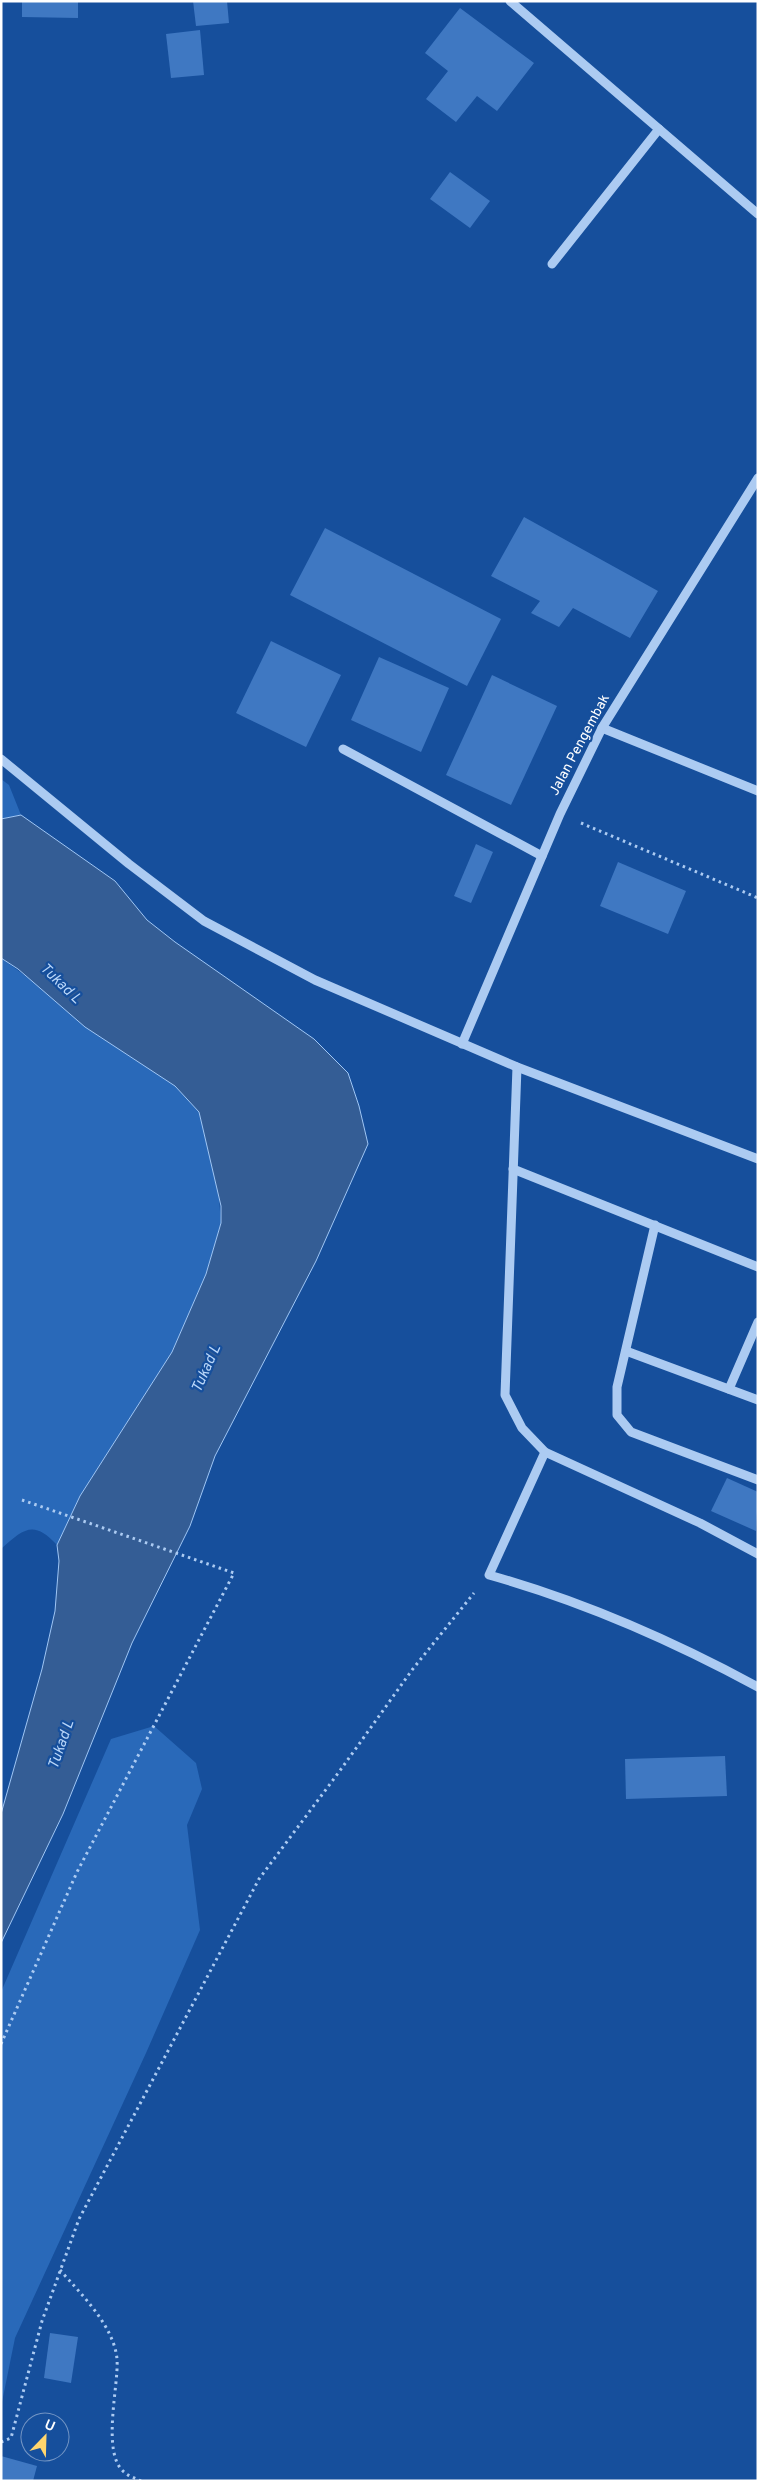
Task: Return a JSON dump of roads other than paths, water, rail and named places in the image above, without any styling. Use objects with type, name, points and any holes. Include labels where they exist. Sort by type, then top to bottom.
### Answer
[{"type":"street","points":[[510,1],[758,214]]},
{"type":"street","points":[[552,264],[659,129]]},
{"type":"street","name":"Jalan Pengembak","points":[[462,1044],[560,814],[602,728],[758,478]]},
{"type":"street","points":[[602,728],[758,792]]},
{"type":"street","points":[[343,749],[542,856]]},
{"type":"street","points":[[1,759],[122,858],[204,921],[315,980],[517,1067],[758,1159]]},
{"type":"street","points":[[517,1067],[505,1395],[522,1428],[544,1452],[700,1524],[758,1554]]},
{"type":"street","points":[[513,1169],[758,1267]]},
{"type":"street","points":[[655,1225],[617,1387],[616,1415],[631,1432],[758,1480]]},
{"type":"street","points":[[730,1389],[758,1322]]},
{"type":"street","points":[[626,1350],[758,1400]]},
{"type":"street","points":[[544,1452],[489,1575],[542,1590],[685,1649],[758,1687]]},
{"type":"water","name":"Tukad L","points":[[21,815],[115,881],[147,920],[175,942],[314,1039],[348,1073],[359,1106],[368,1144],[316,1261],[215,1456],[190,1526],[132,1643],[63,1814],[1,1943],[1,1814],[42,1669],[55,1611],[59,1561],[57,1545],[80,1496],[172,1352],[206,1274],[221,1223],[221,1206],[199,1112],[175,1086],[85,1027],[18,969],[1,958],[1,819]]}]
